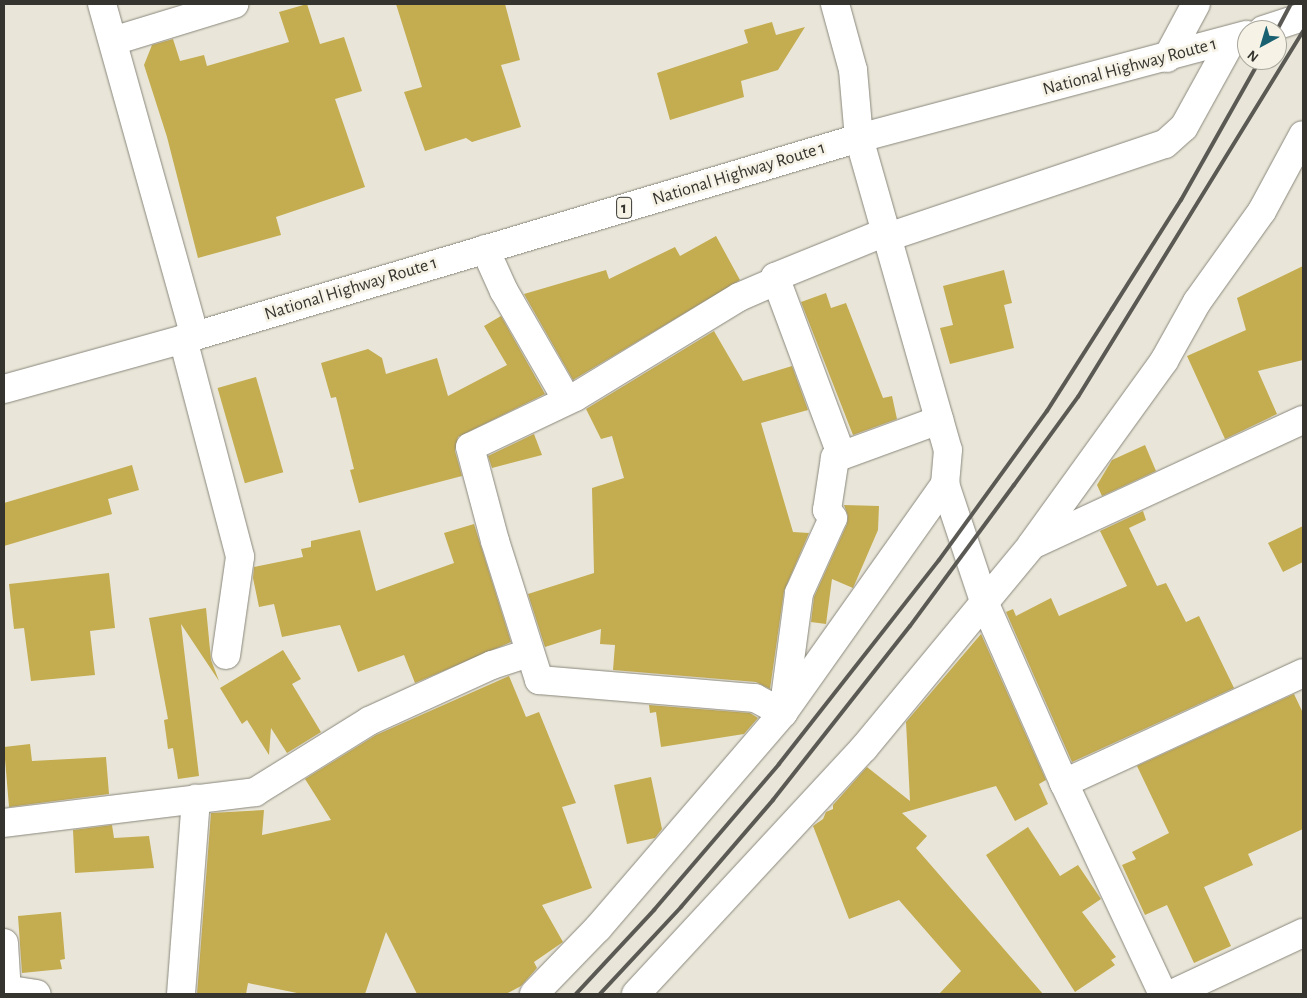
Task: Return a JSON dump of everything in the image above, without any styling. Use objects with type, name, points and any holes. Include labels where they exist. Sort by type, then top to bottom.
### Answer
[{"type":"main road","points":[[102,4],[189,338],[240,556],[226,655]]},
{"type":"main road","points":[[113,41],[234,4]]},
{"type":"main road","points":[[835,4],[853,70],[859,138],[948,450],[945,484],[985,604],[1064,783],[1163,994]]},
{"type":"main road","points":[[1167,58],[1196,4]]},
{"type":"main road","points":[[1287,22],[1303,17]]},
{"type":"main road","name":"National Highway Route 1","points":[[4,389],[189,338],[859,138],[1237,39]]},
{"type":"main road","points":[[841,454],[775,277],[887,234],[1165,144],[1184,127],[1237,41]]},
{"type":"main road","points":[[636,994],[864,748],[1032,545],[1164,361],[1197,302],[1262,211],[1303,135]]},
{"type":"main road","points":[[485,249],[504,291],[567,400]]},
{"type":"main road","points":[[776,281],[739,297],[567,400],[470,447],[528,653],[539,680],[755,698],[783,713]]},
{"type":"main road","points":[[783,713],[799,594],[833,518],[827,510],[834,458],[940,420]]},
{"type":"main road","points":[[1032,545],[1303,420]]},
{"type":"main road","points":[[534,994],[598,928],[783,713],[945,484]]},
{"type":"main road","points":[[4,823],[255,792],[368,721],[492,665],[528,653]]},
{"type":"main road","points":[[1064,783],[1303,673]]},
{"type":"main road","points":[[181,994],[196,799]]},
{"type":"main road","points":[[1172,994],[1303,933]]},
{"type":"main road","points":[[4,943],[6,991],[37,994]]},
{"type":"building","points":[[307,4],[320,44],[344,37],[362,91],[335,99],[365,187],[276,217],[281,235],[198,258],[167,137],[144,65],[152,45],[173,39],[180,61],[204,55],[207,66],[289,42],[279,12]]},
{"type":"building","points":[[396,4],[505,4],[520,60],[501,65],[521,127],[472,142],[466,138],[425,151],[404,92],[422,87]]},
{"type":"building","points":[[772,22],[776,35],[805,27],[778,70],[741,81],[744,97],[670,120],[657,73],[748,43],[744,30]]},
{"type":"building","points":[[716,236],[740,280],[573,380],[524,294],[606,270],[609,279],[675,247],[680,256]]},
{"type":"building","points":[[1303,266],[1303,360],[1258,371],[1277,414],[1225,439],[1187,356],[1246,330],[1237,298]]},
{"type":"building","points":[[1004,270],[1012,303],[1004,305],[1014,348],[950,364],[940,328],[953,325],[943,286]]},
{"type":"building","points":[[826,293],[831,308],[846,303],[883,398],[892,396],[897,419],[853,435],[801,302]]},
{"type":"building","points":[[501,316],[545,394],[458,437],[455,451],[462,476],[359,503],[350,470],[354,469],[336,397],[331,398],[321,363],[368,349],[382,358],[386,374],[437,358],[448,396],[507,365],[484,326]]},
{"type":"building","points":[[714,331],[743,381],[792,366],[808,410],[761,423],[793,532],[809,533],[784,591],[770,689],[756,682],[613,670],[615,645],[600,644],[601,629],[545,647],[528,594],[594,573],[592,488],[624,478],[612,436],[601,439],[586,409]]},
{"type":"building","points":[[256,377],[283,472],[245,483],[218,388]]},
{"type":"building","points":[[534,434],[542,455],[492,468],[488,456]]},
{"type":"building","points":[[1145,445],[1156,471],[1102,496],[1097,485],[1112,460]]},
{"type":"building","points":[[132,465],[139,490],[108,499],[112,514],[4,546],[4,503]]},
{"type":"building","points":[[844,505],[879,506],[878,530],[853,588],[832,579],[826,624],[811,622],[814,597],[847,524],[848,516]]},
{"type":"building","points":[[1143,511],[1146,520],[1129,528],[1157,586],[1166,583],[1186,622],[1199,616],[1234,688],[1072,762],[1006,612],[1013,609],[1016,616],[1051,598],[1059,616],[1127,586],[1100,531]]},
{"type":"building","points":[[474,524],[511,642],[415,683],[404,655],[358,672],[340,625],[282,637],[274,604],[259,607],[253,578],[254,567],[303,557],[301,549],[311,547],[311,541],[360,530],[376,591],[454,563],[444,533]]},
{"type":"building","points":[[1303,526],[1303,562],[1283,572],[1268,543]]},
{"type":"building","points":[[109,573],[115,628],[90,631],[95,675],[31,681],[24,628],[14,629],[9,584]]},
{"type":"building","points":[[206,608],[211,660],[219,681],[181,624],[199,776],[178,779],[173,748],[168,749],[164,720],[168,719],[149,618]]},
{"type":"building","points":[[981,634],[1046,780],[1039,784],[1048,804],[1015,821],[996,786],[902,813],[927,836],[916,848],[1043,994],[939,994],[961,971],[899,900],[849,919],[813,826],[823,819],[826,812],[833,809],[833,805],[867,767],[910,801],[906,722]]},
{"type":"building","points":[[283,650],[301,679],[292,684],[321,732],[287,753],[271,728],[269,755],[247,720],[242,724],[220,688]]},
{"type":"building","points":[[509,676],[526,717],[539,712],[576,803],[562,807],[592,888],[542,905],[563,942],[534,962],[537,968],[521,986],[506,994],[417,994],[386,932],[365,994],[302,994],[248,983],[246,994],[197,994],[211,813],[264,810],[262,835],[331,820],[305,779],[376,735]]},
{"type":"building","points":[[1294,694],[1303,713],[1303,829],[1248,854],[1253,865],[1204,887],[1231,946],[1194,963],[1167,905],[1145,915],[1122,865],[1136,859],[1132,852],[1169,833],[1137,766]]},
{"type":"building","points":[[649,705],[750,713],[758,718],[744,734],[661,747],[656,712],[650,713]]},
{"type":"building","points":[[30,744],[32,761],[106,757],[109,794],[9,807],[4,747]]},
{"type":"building","points":[[651,777],[662,829],[655,838],[627,844],[614,785]]},
{"type":"building","points":[[112,825],[114,838],[149,836],[154,868],[75,873],[73,830]]},
{"type":"building","points":[[1028,827],[1060,876],[1078,865],[1101,899],[1082,912],[1116,957],[1111,960],[1115,965],[1075,992],[986,855]]},
{"type":"building","points":[[61,912],[65,959],[60,960],[62,969],[22,973],[18,916]]},
{"type":"railway","points":[[1282,20],[1291,4]]},
{"type":"railway","points":[[600,994],[681,907],[773,800],[910,626],[1014,485],[1078,397],[1303,31]]},
{"type":"railway","points":[[576,994],[654,910],[779,764],[939,560],[1047,411],[1181,200],[1254,70]]}]
